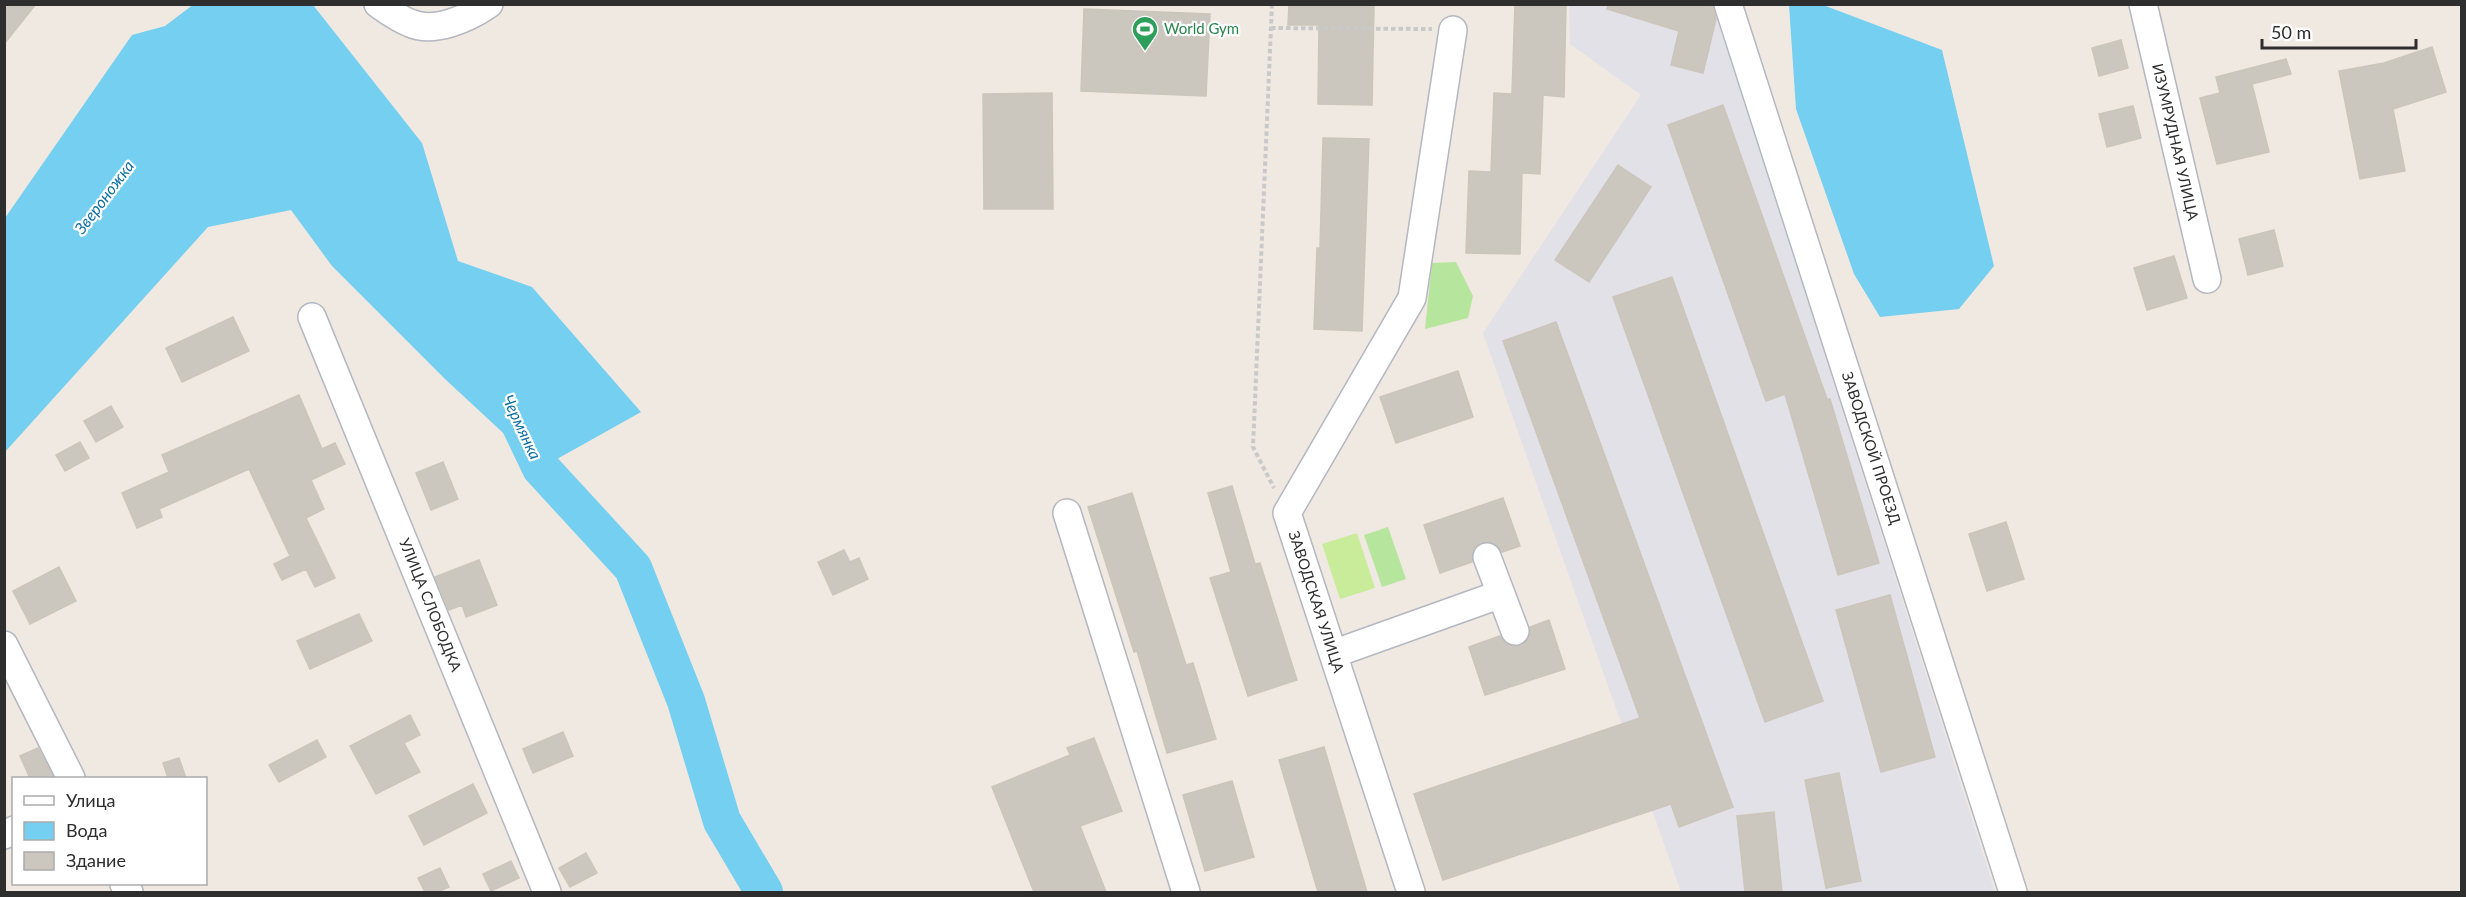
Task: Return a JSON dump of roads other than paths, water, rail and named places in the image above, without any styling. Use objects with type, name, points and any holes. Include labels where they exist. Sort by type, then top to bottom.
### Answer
[{"type":"street","points":[[378,4],[412,24],[438,26],[473,15],[489,4]]},
{"type":"street","name":"ЗАВОДСКОЙ ПРОЕЗД","points":[[1728,4],[2013,892]]},
{"type":"street","name":"ИЗУМРУДНАЯ УЛИЦА","points":[[2143,4],[2207,279]]},
{"type":"street","name":"ЗАВОДСКАЯ УЛИЦА","points":[[1411,892],[1287,513],[1412,298],[1453,30]]},
{"type":"street","name":"УЛИЦА СЛОБОДКА","points":[[312,317],[548,892]]},
{"type":"street","points":[[1067,513],[1186,892]]},
{"type":"street","points":[[1487,557],[1515,632]]},
{"type":"street","points":[[1333,654],[1501,594]]},
{"type":"street","points":[[4,645],[70,777]]},
{"type":"water","name":"Звероножка","points":[[194,4],[313,5],[422,143],[458,261],[532,287],[641,412],[541,468],[445,379],[332,266],[291,210],[208,227],[5,452],[5,218],[132,35],[165,26]]},
{"type":"water","points":[[1789,5],[1823,5],[1942,50],[1994,266],[1959,309],[1880,317],[1854,274],[1796,109]]},
{"type":"waterway","name":"Чермянка","points":[[519,422],[541,468],[633,568],[686,701],[722,821],[764,892]]},
{"type":"place","name":"World Gym","points":[[1145,52]]}]
